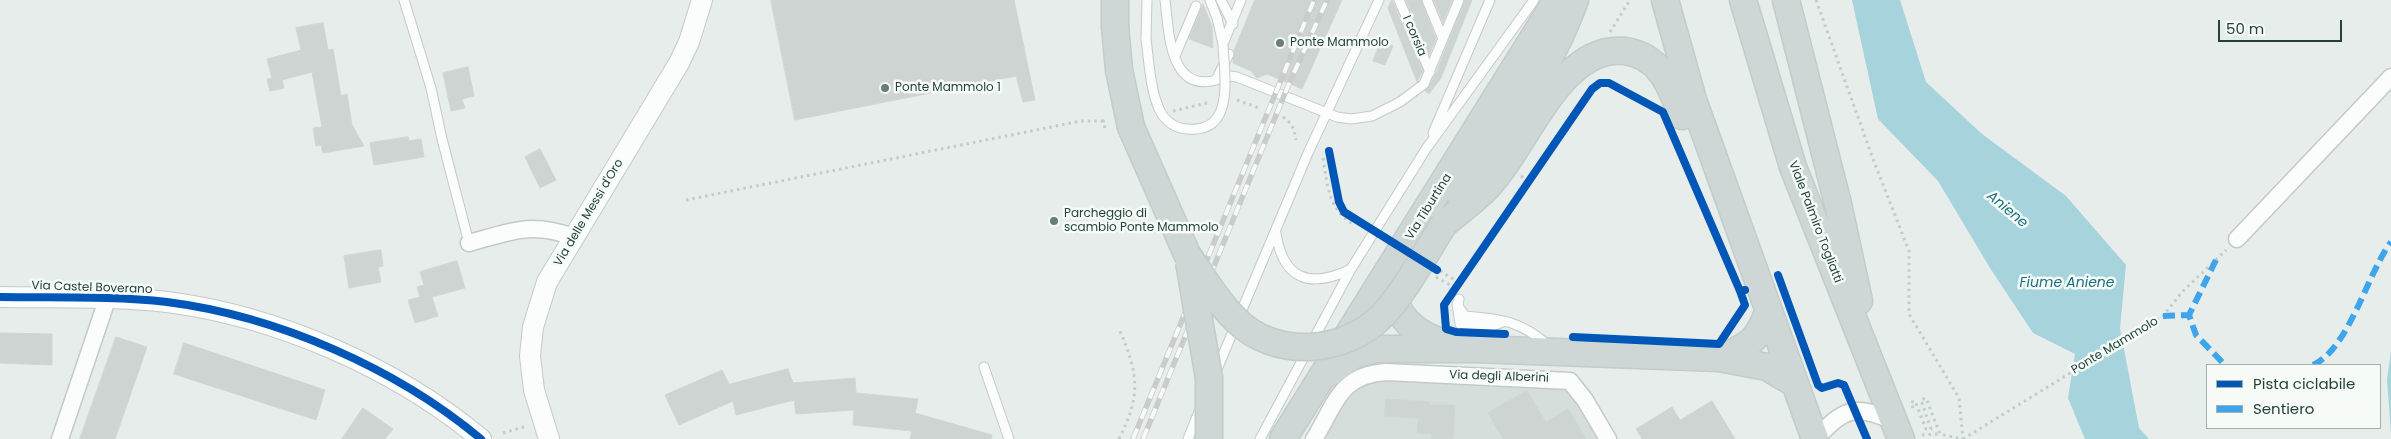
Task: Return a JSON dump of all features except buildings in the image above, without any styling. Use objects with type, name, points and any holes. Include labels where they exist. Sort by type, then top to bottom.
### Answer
[{"type":"main road","points":[[1115,0],[1119,70],[1128,116],[1138,146],[1188,254],[1226,308],[1247,328],[1267,339],[1298,347],[1319,346],[1354,337],[1383,315],[1444,224],[1488,187],[1516,131],[1539,74],[1567,21],[1574,0]]},
{"type":"main road","name":"Via Tiburtina","points":[[1283,439],[1314,386],[1402,252],[1557,0]]},
{"type":"main road","points":[[1665,0],[1693,100],[1732,213],[1815,439]]},
{"type":"main road","name":"Viale Palmiro Togliatti","points":[[1743,0],[1793,167],[1867,354],[1908,433]]},
{"type":"main road","points":[[1786,0],[1838,204],[1867,354]]},
{"type":"main road","points":[[1516,131],[1582,62],[1596,55],[1610,52],[1624,51],[1639,54],[1652,62],[1668,80],[1702,170],[1716,193],[1732,213]]},
{"type":"main road","points":[[1402,252],[1393,288],[1396,304],[1404,319],[1426,337],[1477,349]]},
{"type":"main road","points":[[1188,254],[1210,378],[1209,439]]},
{"type":"main road","points":[[1719,358],[1739,351],[1753,342],[1762,329],[1768,312]]},
{"type":"main road","points":[[1314,386],[1345,360],[1369,350],[1477,349],[1719,358],[1767,367],[1794,383]]},
{"type":"street","name":"Via delle Messi d'Oro","points":[[542,431],[531,373],[531,342],[548,282],[573,237],[679,63],[690,42],[702,0]]},
{"type":"street","points":[[2237,239],[2391,77]]},
{"type":"street","points":[[469,243],[532,228],[545,228],[573,237]]},
{"type":"street","name":"Via Castel Boverano","points":[[0,297],[165,302],[210,310],[254,321],[311,340],[390,378],[419,395],[481,439]]},
{"type":"street","name":"Via Castel Boverano","points":[[60,439],[107,300]]},
{"type":"street","name":"Via degli Alberini","points":[[1314,439],[1348,385],[1358,377],[1386,372],[1564,379],[1574,384],[1608,439]]},
{"type":"street","points":[[1815,439],[1840,416],[1855,410],[1871,411],[1908,433]]},
{"type":"lane","points":[[404,0],[431,88],[469,243]]},
{"type":"lane","points":[[1115,26],[1119,0]]},
{"type":"lane","points":[[1146,0],[1146,39],[1160,112],[1174,125],[1186,129],[1202,128],[1211,123],[1224,104],[1223,44],[1218,18],[1210,0]]},
{"type":"lane","points":[[1164,0],[1174,58],[1179,70],[1190,79],[1203,82],[1230,76],[1238,77],[1328,114],[1351,120],[1366,118],[1380,113],[1418,90],[1424,84],[1459,0]]},
{"type":"lane","points":[[1221,0],[1232,24]]},
{"type":"lane","points":[[1188,439],[1308,153],[1328,114],[1379,0]]},
{"type":"lane","name":"I corsia","points":[[1399,0],[1430,72]]},
{"type":"lane","points":[[1426,0],[1443,39]]},
{"type":"lane","points":[[1451,0],[1455,9]]},
{"type":"lane","points":[[1426,149],[1490,0]]},
{"type":"lane","points":[[1260,439],[1351,269],[1426,149],[1534,0]]},
{"type":"lane","points":[[1223,44],[1239,1]]},
{"type":"lane","points":[[1174,58],[1196,6]]},
{"type":"lane","points":[[1216,80],[1229,54]]},
{"type":"lane","points":[[1276,232],[1282,257],[1287,265],[1300,275],[1313,280],[1324,280],[1351,269]]},
{"type":"lane","points":[[1460,299],[1458,306],[1465,316],[1513,322],[1536,335],[1555,352]]},
{"type":"lane","points":[[984,368],[1009,439]]},
{"type":"path","points":[[1607,37],[1630,0]]},
{"type":"path","points":[[1816,0],[1909,251],[1909,314],[1959,398],[1962,439],[1940,434],[1908,433],[1911,402],[1916,400],[1926,429],[1930,429],[1921,400],[1926,398],[1940,434]]},
{"type":"path","points":[[1238,100],[1259,108]]},
{"type":"path","points":[[1173,111],[1215,101]]},
{"type":"path","points":[[1282,117],[1290,122],[1294,128],[1296,140]]},
{"type":"path","points":[[686,200],[1081,121],[1105,121],[1105,128]]},
{"type":"path","points":[[1326,155],[1341,208],[1344,212],[1365,224]]},
{"type":"path","points":[[1326,155],[1332,204],[1337,212],[1354,225]]},
{"type":"path","points":[[1523,189],[1533,175]]},
{"type":"path","points":[[1429,265],[1455,288]]},
{"type":"path","points":[[1435,272],[1455,288]]},
{"type":"path","points":[[1455,288],[1464,275]]},
{"type":"path","points":[[1119,329],[1128,350],[1135,388],[1133,408],[1119,439]]},
{"type":"path","points":[[503,433],[542,431]]},
{"type":"shaded area","points":[[1358,377],[1564,379],[1608,439],[1314,439]]},
{"type":"water","name":"Fiume Aniene","points":[[1852,0],[1900,0],[1926,82],[1982,134],[2066,196],[2126,265],[2120,328],[2139,428],[2149,439],[2085,439],[2068,398],[2075,354],[2033,333],[1990,268],[1938,181],[1878,119]]},
{"type":"water","points":[[2391,351],[2391,433],[2387,380]]},
{"type":"railway","points":[[1133,439],[1314,0]]},
{"type":"railway","points":[[1143,439],[1288,86],[1327,0]]},
{"type":"marked path","points":[[2314,364],[2326,356],[2337,344],[2391,242]]},
{"type":"marked path","points":[[2216,260],[2189,315],[2196,335],[2224,364]]},
{"type":"marked path","points":[[2163,316],[2189,315]]},
{"type":"cycle path","points":[[1505,334],[1456,332],[1446,329],[1444,305],[1592,89],[1600,83],[1609,83],[1663,112],[1740,291],[1745,290]]},
{"type":"cycle path","points":[[1329,151],[1339,202],[1344,212],[1437,270]]},
{"type":"cycle path","points":[[1778,275],[1818,385],[1822,388],[1838,383],[1844,385],[1867,439]]},
{"type":"cycle path","points":[[1573,337],[1719,344],[1745,305],[1740,291]]},
{"type":"cycle path","points":[[0,297],[146,300],[209,309],[251,319],[333,349],[373,368],[448,413],[481,439]]},
{"type":"place","name":"Ponte Mammolo","points":[[1280,43]]},
{"type":"place","name":"Ponte Mammolo 1","points":[[885,88]]},
{"type":"place","name":"Parcheggio di scambio Ponte Mammolo","points":[[1054,221]]},
{"type":"water label","name":"Aniene","points":[[2007,210]]}]
